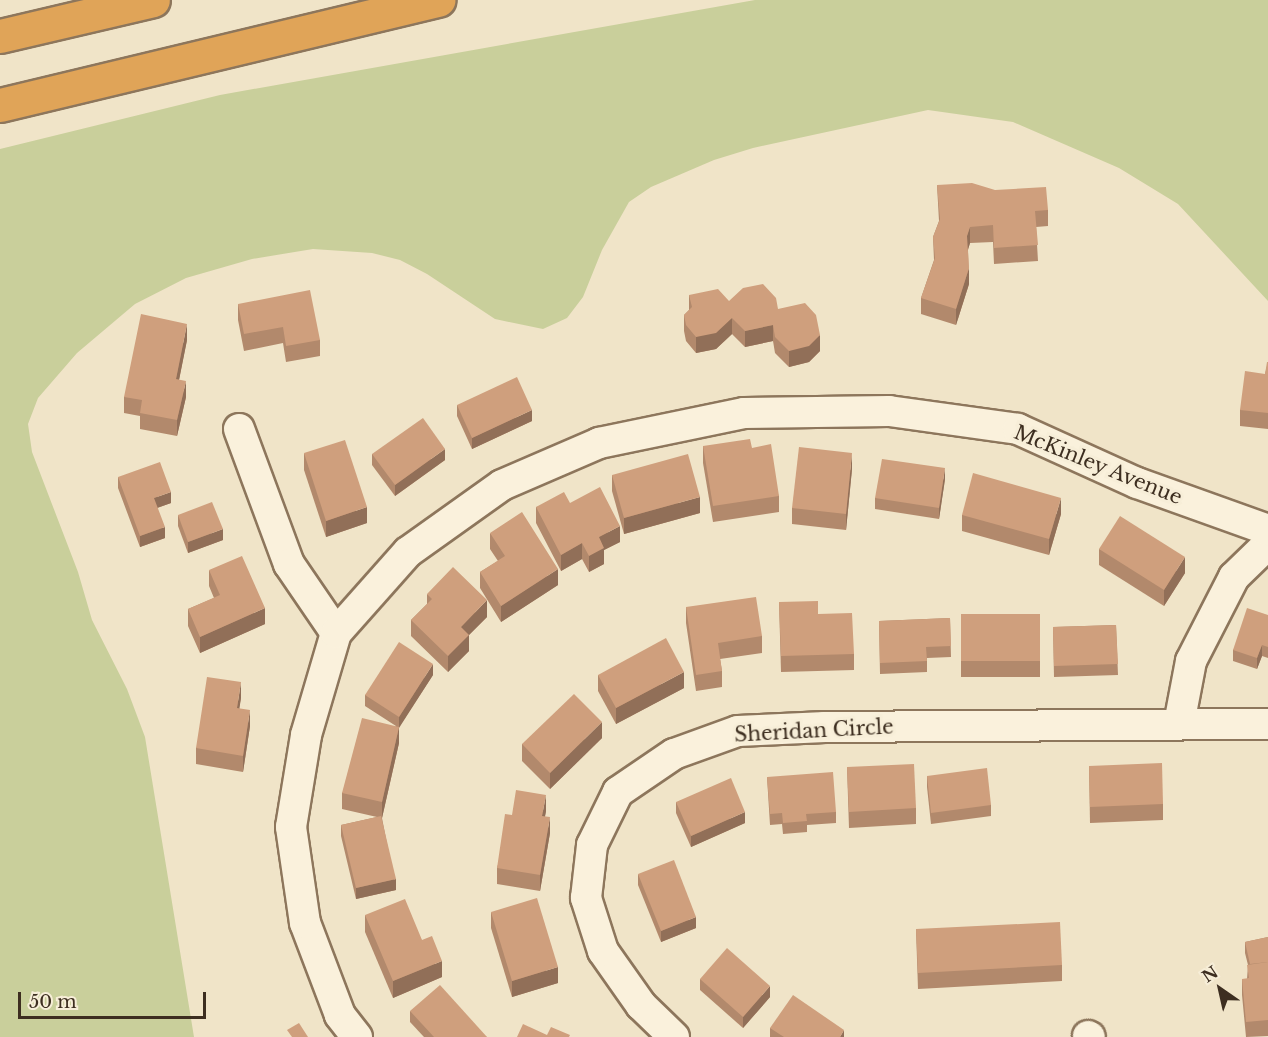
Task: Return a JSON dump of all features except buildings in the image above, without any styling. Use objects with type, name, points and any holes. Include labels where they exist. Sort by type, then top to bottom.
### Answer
[{"type":"highway","points":[[0,36],[153,0]]},
{"type":"highway","points":[[0,105],[439,0]]},
{"type":"street","name":"McKinley Avenue","points":[[357,1037],[340,1015],[304,923],[291,827],[306,735],[336,633],[408,552],[502,485],[599,443],[744,413],[889,411],[1018,429],[1137,483],[1268,530]]},
{"type":"street","points":[[239,429],[289,564],[336,633]]},
{"type":"street","points":[[1179,724],[1191,661],[1234,577],[1268,544]]},
{"type":"street","name":"Sheridan Circle","points":[[674,1037],[641,1005],[603,951],[586,898],[592,845],[618,792],[674,754],[738,730],[1268,724]]},
{"type":"green space","points":[[755,0],[1268,0],[1268,301],[1178,204],[1119,168],[1013,122],[928,110],[753,148],[714,160],[651,187],[629,202],[602,250],[583,297],[567,318],[543,329],[495,319],[427,274],[400,260],[372,253],[313,249],[252,259],[186,278],[135,304],[77,353],[38,398],[28,424],[32,452],[78,572],[92,620],[127,689],[145,737],[194,1037],[0,1037],[0,149],[220,95]]}]
